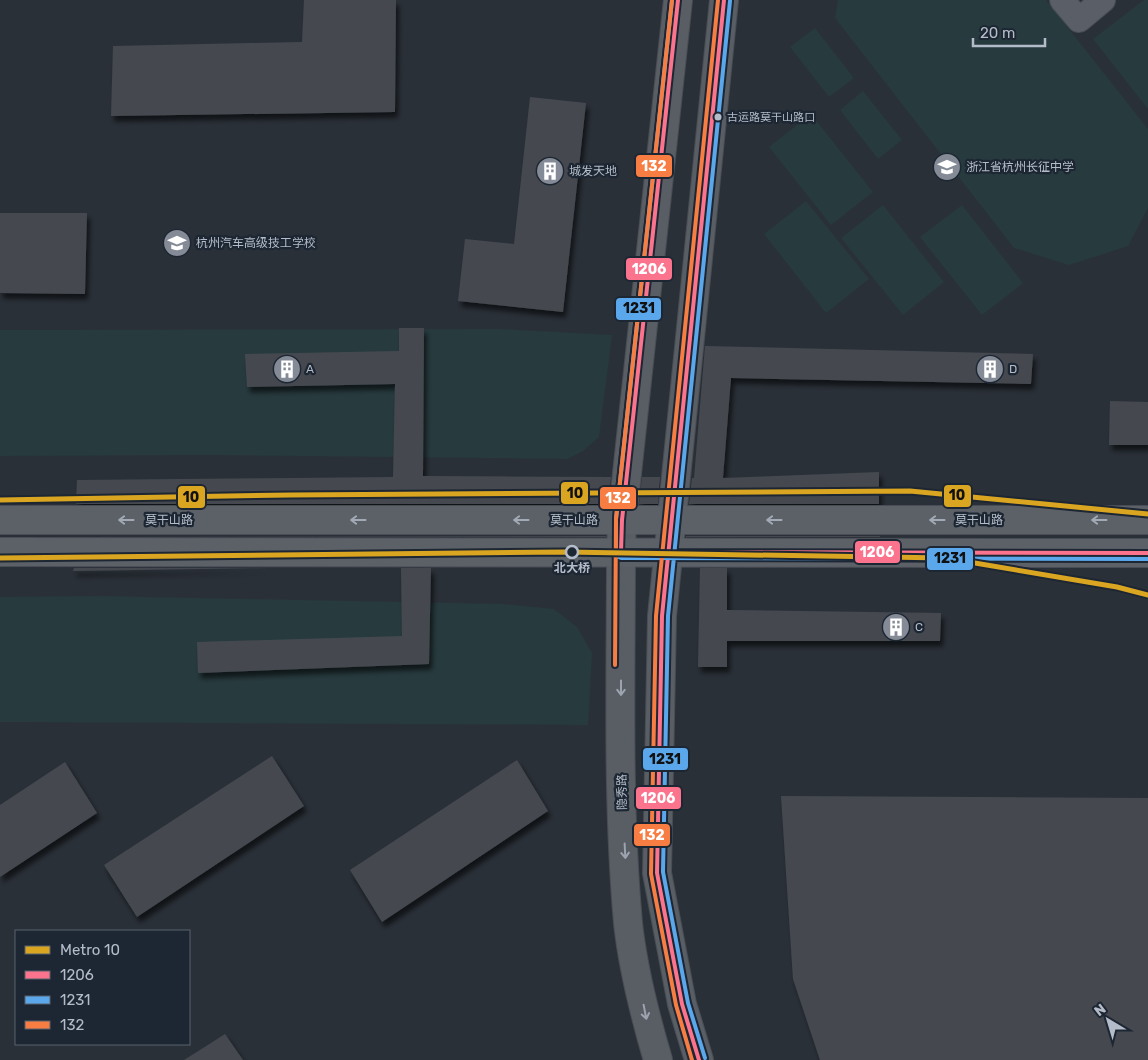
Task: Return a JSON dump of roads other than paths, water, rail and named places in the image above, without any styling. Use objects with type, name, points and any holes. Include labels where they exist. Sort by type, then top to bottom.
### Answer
[{"type":"main road","name":"隐秀路","points":[[658,1060],[646,1018],[628,924],[622,796],[620,552],[678,0]]},
{"type":"main road","points":[[699,1060],[682,1004],[658,873],[662,616],[724,0]]},
{"type":"main road","name":"莫干山路","points":[[0,520],[1148,520]]},
{"type":"main road","points":[[0,552],[1148,553]]},
{"type":"street","points":[[1062,0],[1079,20],[1102,0]]},
{"type":"metro line","name":"10","points":[[0,500],[290,495],[910,491],[1148,514]]},
{"type":"metro line","name":"10","points":[[0,558],[565,552],[945,558],[1117,587],[1148,595]]},
{"type":"place","name":"古运路莫干山路口","points":[[718,117]]},
{"type":"place","name":"浙江省杭州长征中学","points":[[947,167]]},
{"type":"place","name":"城发天地","points":[[550,171]]},
{"type":"place","name":"杭州汽车高级技工学校","points":[[177,243]]},
{"type":"place","name":"A","points":[[287,369]]},
{"type":"place","name":"D","points":[[990,369]]},
{"type":"place","name":"北大桥","points":[[572,552]]},
{"type":"place","name":"C","points":[[896,627]]}]
